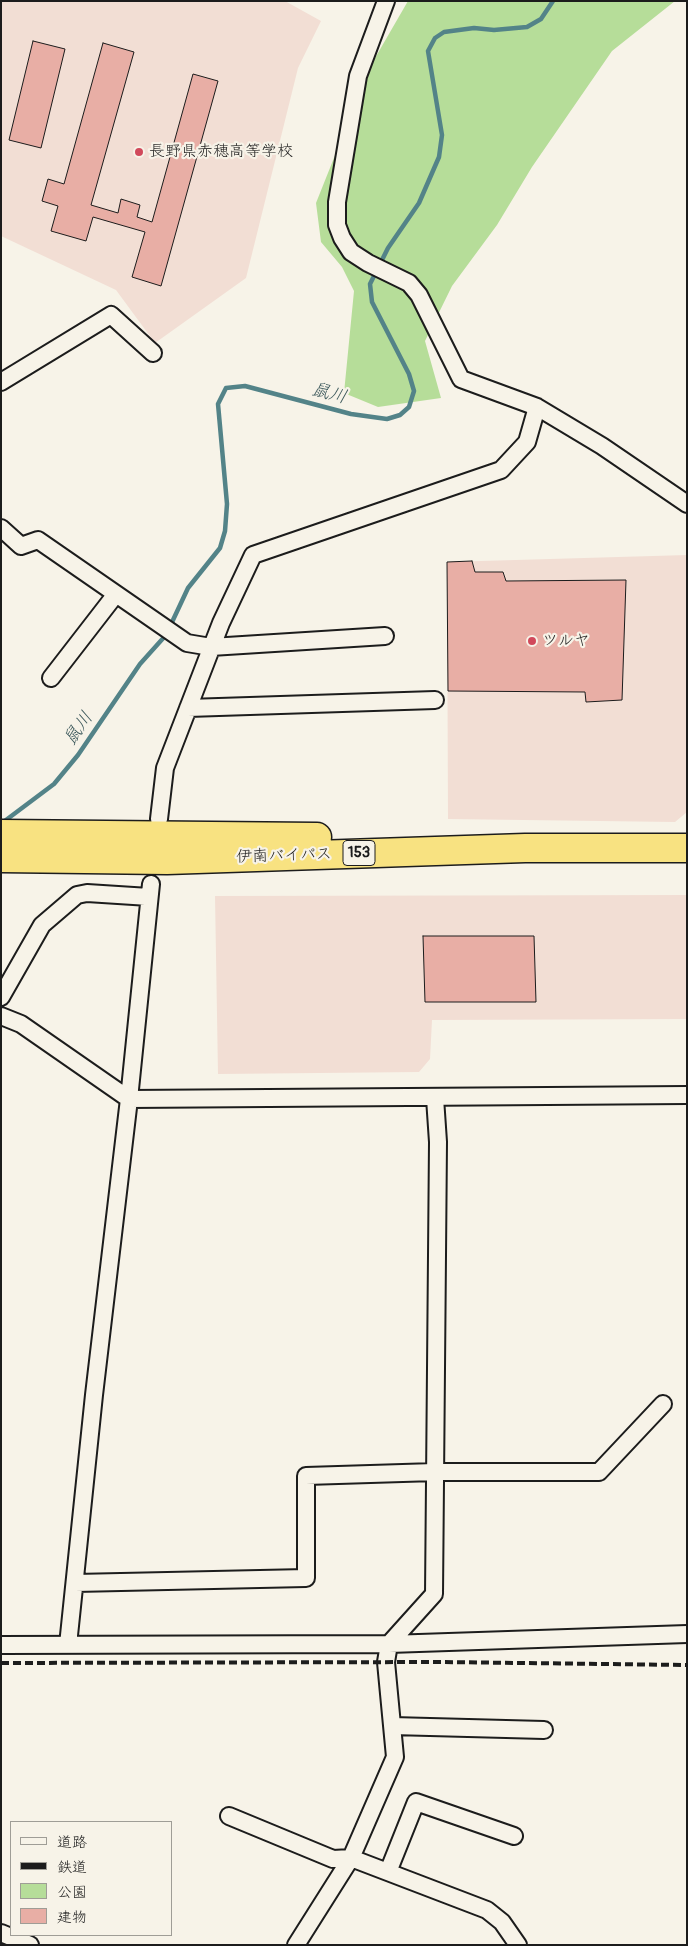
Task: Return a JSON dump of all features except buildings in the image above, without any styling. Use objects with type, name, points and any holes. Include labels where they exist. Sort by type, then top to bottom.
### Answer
[{"type":"highway","name":"伊南バイパス","points":[[1,834],[33,847],[167,860],[524,848],[687,848]]},
{"type":"highway","name":"伊南バイパス","points":[[1,858],[33,847],[274,837],[687,836]]},
{"type":"street","points":[[386,1],[358,76],[337,202],[337,225],[342,238],[351,252],[368,263],[409,283],[419,295],[462,379],[536,407],[602,446],[687,504]]},
{"type":"street","points":[[1,382],[111,315],[152,353]]},
{"type":"street","points":[[159,819],[165,768],[221,623],[253,555],[501,470],[526,442],[536,407]]},
{"type":"street","points":[[1,528],[21,546],[38,540],[187,643],[212,647],[385,636]]},
{"type":"street","points":[[51,678],[116,594]]},
{"type":"street","points":[[188,708],[435,700]]},
{"type":"street","points":[[1,997],[42,925],[77,895],[150,891],[68,1645]]},
{"type":"street","points":[[1,1016],[21,1024],[128,1098],[435,1098],[687,1095]]},
{"type":"street","points":[[296,1945],[351,1858],[395,1757],[386,1662],[389,1644],[434,1594],[438,1142],[435,1098]]},
{"type":"street","points":[[75,1583],[306,1578],[306,1476],[435,1472],[599,1472],[663,1404]]},
{"type":"street","points":[[1,1645],[389,1644],[687,1634]]},
{"type":"street","points":[[392,1726],[544,1730]]},
{"type":"street","points":[[388,1872],[416,1802],[514,1836]]},
{"type":"street","points":[[229,1816],[333,1859],[351,1858],[487,1910],[502,1922],[518,1945]]},
{"type":"street","points":[[1,1933],[30,1945]]},
{"type":"shaded area","name":"長野県赤穂高等学校","points":[[1,1],[285,1],[321,21],[298,68],[246,278],[155,343],[116,290],[1,236]]},
{"type":"shaded area","points":[[687,555],[687,812],[675,822],[448,819],[447,562]]},
{"type":"shaded area","points":[[687,895],[687,1019],[432,1020],[430,1059],[419,1072],[218,1074],[215,896]]},
{"type":"green space","points":[[408,1],[675,1],[612,51],[532,167],[497,225],[452,286],[425,341],[441,398],[378,407],[344,393],[354,291],[342,267],[321,242],[316,203],[371,65]]},
{"type":"waterway","name":"鼠川","points":[[2,823],[54,784],[78,755],[140,664],[166,635],[188,588],[220,548],[225,531],[227,504],[218,404],[226,388],[245,386],[351,414],[387,419],[400,415],[409,407],[414,391],[409,374],[372,302],[370,284],[388,248],[419,203],[439,157],[442,135],[428,51],[435,38],[444,32],[474,28],[494,30],[527,27],[541,19],[553,1]]},
{"type":"railway","points":[[1,1663],[441,1662],[687,1665]]},
{"type":"place","name":"長野県赤穂高等学校","points":[[139,152]]},
{"type":"place","name":"ツルヤ","points":[[532,641]]}]
